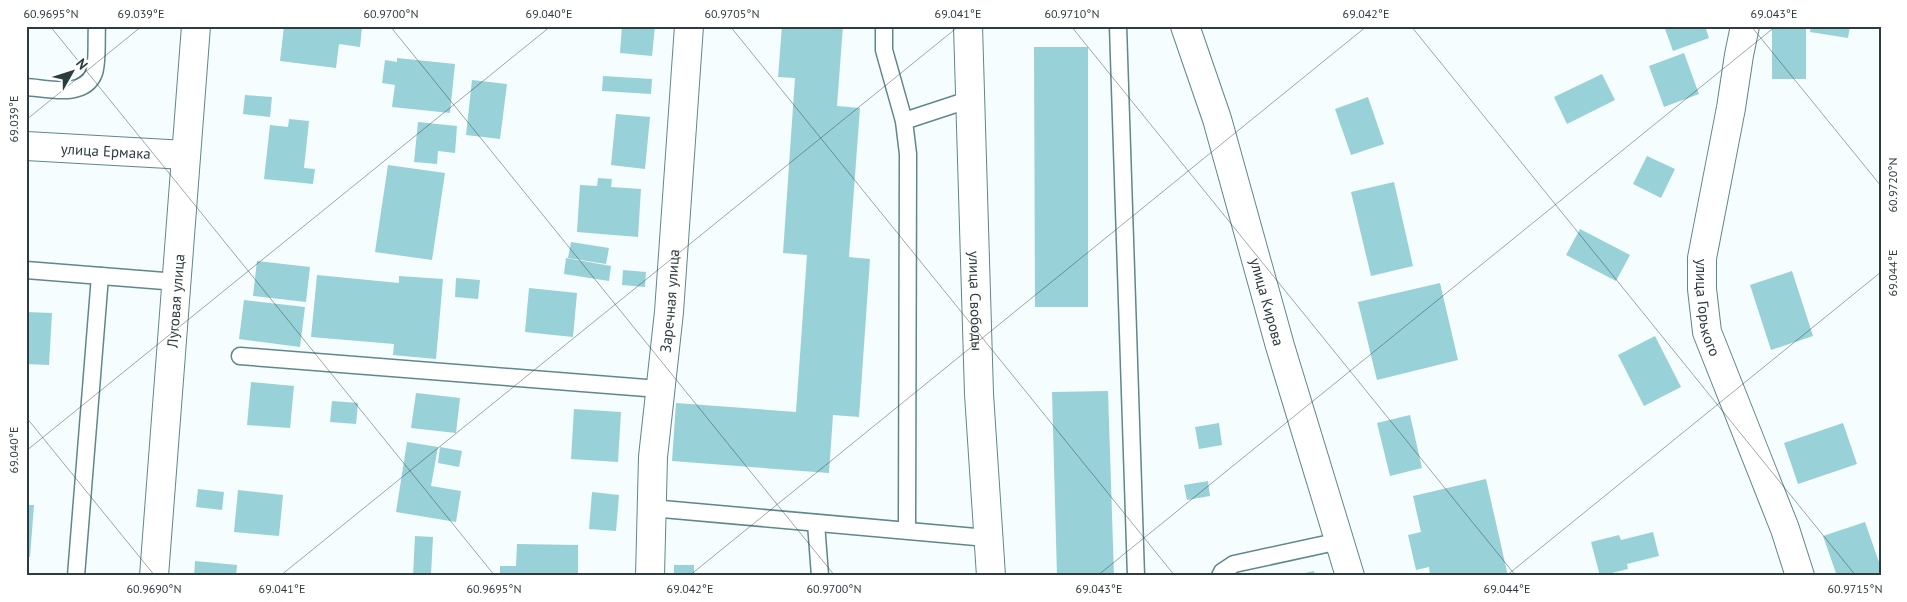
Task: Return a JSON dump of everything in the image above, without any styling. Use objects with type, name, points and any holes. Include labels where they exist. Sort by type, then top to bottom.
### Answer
[{"type":"street","name":"Луговая улица","points":[[154,576],[196,26]]},
{"type":"street","name":"Заречная улица","points":[[650,576],[653,457],[669,312],[689,26]]},
{"type":"street","name":"улица Свободы","points":[[968,26],[979,384],[990,576]]},
{"type":"street","name":"улица Кирова","points":[[1185,26],[1217,119],[1280,346],[1350,576]]},
{"type":"street","name":"улица Горького","points":[[1745,26],[1702,258],[1702,289],[1707,332],[1785,529],[1800,576]]},
{"type":"street","name":"улица Ермака","points":[[26,146],[186,155]]},
{"type":"lane","points":[[26,87],[72,90],[82,87],[95,72],[97,26]]},
{"type":"lane","points":[[884,26],[884,50],[904,121],[908,154],[908,530]]},
{"type":"lane","points":[[1118,26],[1136,576]]},
{"type":"lane","points":[[904,121],[971,99]]},
{"type":"lane","points":[[26,270],[177,282]]},
{"type":"lane","points":[[76,576],[100,276]]},
{"type":"lane","points":[[240,356],[659,389]]},
{"type":"lane","points":[[651,508],[987,538]]},
{"type":"lane","points":[[816,523],[820,576]]},
{"type":"lane","points":[[1220,576],[1222,572],[1234,564],[1340,541]]},
{"type":"building","points":[[284,26],[362,27],[360,47],[339,44],[336,68],[280,61]]},
{"type":"building","points":[[622,26],[655,26],[652,56],[620,53]]},
{"type":"building","points":[[782,26],[843,26],[837,106],[860,108],[849,257],[870,259],[859,417],[833,415],[829,473],[672,461],[676,403],[796,412],[807,255],[783,253],[795,78],[778,77]]},
{"type":"building","points":[[1664,26],[1705,26],[1709,38],[1673,51]]},
{"type":"building","points":[[1772,26],[1806,26],[1806,79],[1772,79]]},
{"type":"building","points":[[1811,26],[1850,26],[1848,38],[1810,32]]},
{"type":"building","points":[[1034,47],[1088,47],[1088,307],[1035,307]]},
{"type":"building","points":[[1684,53],[1699,94],[1664,107],[1649,66]]},
{"type":"building","points":[[397,58],[455,64],[450,113],[392,107],[395,85],[382,83],[385,60],[397,62]]},
{"type":"building","points":[[1602,74],[1615,100],[1567,124],[1554,97]]},
{"type":"building","points":[[603,76],[652,79],[651,94],[602,91]]},
{"type":"building","points":[[472,80],[507,84],[500,139],[466,135]]},
{"type":"building","points":[[245,95],[272,97],[270,117],[243,114]]},
{"type":"building","points":[[1368,97],[1384,144],[1351,155],[1335,109]]},
{"type":"building","points":[[616,114],[650,117],[645,169],[611,165]]},
{"type":"building","points":[[289,119],[309,121],[304,168],[315,169],[313,184],[264,179],[270,125],[288,127]]},
{"type":"building","points":[[418,122],[457,126],[455,153],[438,151],[437,164],[414,162]]},
{"type":"building","points":[[1647,156],[1675,169],[1661,198],[1633,184]]},
{"type":"building","points":[[388,165],[445,173],[432,260],[375,252]]},
{"type":"building","points":[[598,178],[612,179],[611,187],[641,189],[638,237],[577,232],[580,185],[597,186]]},
{"type":"building","points":[[1394,182],[1413,266],[1371,276],[1351,192]]},
{"type":"building","points":[[1580,229],[1630,255],[1616,281],[1566,255]]},
{"type":"building","points":[[571,242],[609,248],[606,264],[568,258]]},
{"type":"building","points":[[566,258],[611,266],[609,281],[564,274]]},
{"type":"building","points":[[257,261],[310,267],[306,302],[253,296]]},
{"type":"building","points":[[623,270],[646,272],[645,287],[622,285]]},
{"type":"building","points":[[1792,271],[1813,336],[1771,350],[1750,285]]},
{"type":"building","points":[[317,275],[399,283],[399,276],[443,279],[436,359],[393,355],[394,344],[311,337]]},
{"type":"building","points":[[456,278],[480,280],[478,299],[455,297]]},
{"type":"building","points":[[1440,283],[1458,360],[1377,380],[1358,302]]},
{"type":"building","points":[[529,288],[577,293],[573,337],[525,332]]},
{"type":"building","points":[[244,300],[305,307],[300,347],[239,339]]},
{"type":"building","points":[[26,312],[52,313],[49,365],[26,364]]},
{"type":"building","points":[[1655,336],[1681,387],[1644,406],[1618,355]]},
{"type":"building","points":[[251,382],[294,386],[290,428],[247,425]]},
{"type":"building","points":[[1108,391],[1114,576],[1057,576],[1052,392]]},
{"type":"building","points":[[416,393],[460,398],[456,433],[411,428]]},
{"type":"building","points":[[332,401],[358,403],[356,424],[330,422]]},
{"type":"building","points":[[574,409],[621,412],[618,462],[571,459]]},
{"type":"building","points":[[1410,415],[1422,468],[1390,476],[1377,423]]},
{"type":"building","points":[[1219,423],[1222,445],[1199,449],[1195,427]]},
{"type":"building","points":[[1843,423],[1857,464],[1798,484],[1784,443]]},
{"type":"building","points":[[407,442],[438,447],[431,486],[461,491],[456,522],[396,512]]},
{"type":"building","points":[[440,447],[462,451],[459,467],[438,463]]},
{"type":"building","points":[[1486,479],[1508,576],[1430,576],[1429,567],[1416,570],[1408,535],[1421,532],[1413,496]]},
{"type":"building","points":[[1208,481],[1210,496],[1187,500],[1184,485]]},
{"type":"building","points":[[198,489],[224,492],[222,510],[196,507]]},
{"type":"building","points":[[238,490],[283,495],[279,536],[234,532]]},
{"type":"building","points":[[592,492],[619,495],[616,531],[589,529]]},
{"type":"building","points":[[26,505],[34,505],[30,557],[26,557]]},
{"type":"building","points":[[1865,522],[1881,568],[1881,576],[1837,576],[1823,536]]},
{"type":"building","points":[[1653,532],[1659,556],[1627,564],[1628,569],[1600,576],[1591,542],[1619,535],[1621,540]]},
{"type":"building","points":[[415,536],[433,537],[431,574],[440,574],[440,576],[413,576]]},
{"type":"building","points":[[517,544],[578,545],[578,576],[500,576],[500,566],[516,566]]},
{"type":"building","points":[[195,561],[237,565],[236,576],[194,576]]},
{"type":"building","points":[[674,565],[694,565],[694,576],[674,576]]},
{"type":"building","points":[[1314,571],[1315,576],[1296,576],[1296,575]]},
{"type":"building","points":[[919,573],[919,576],[905,576],[905,575]]}]
